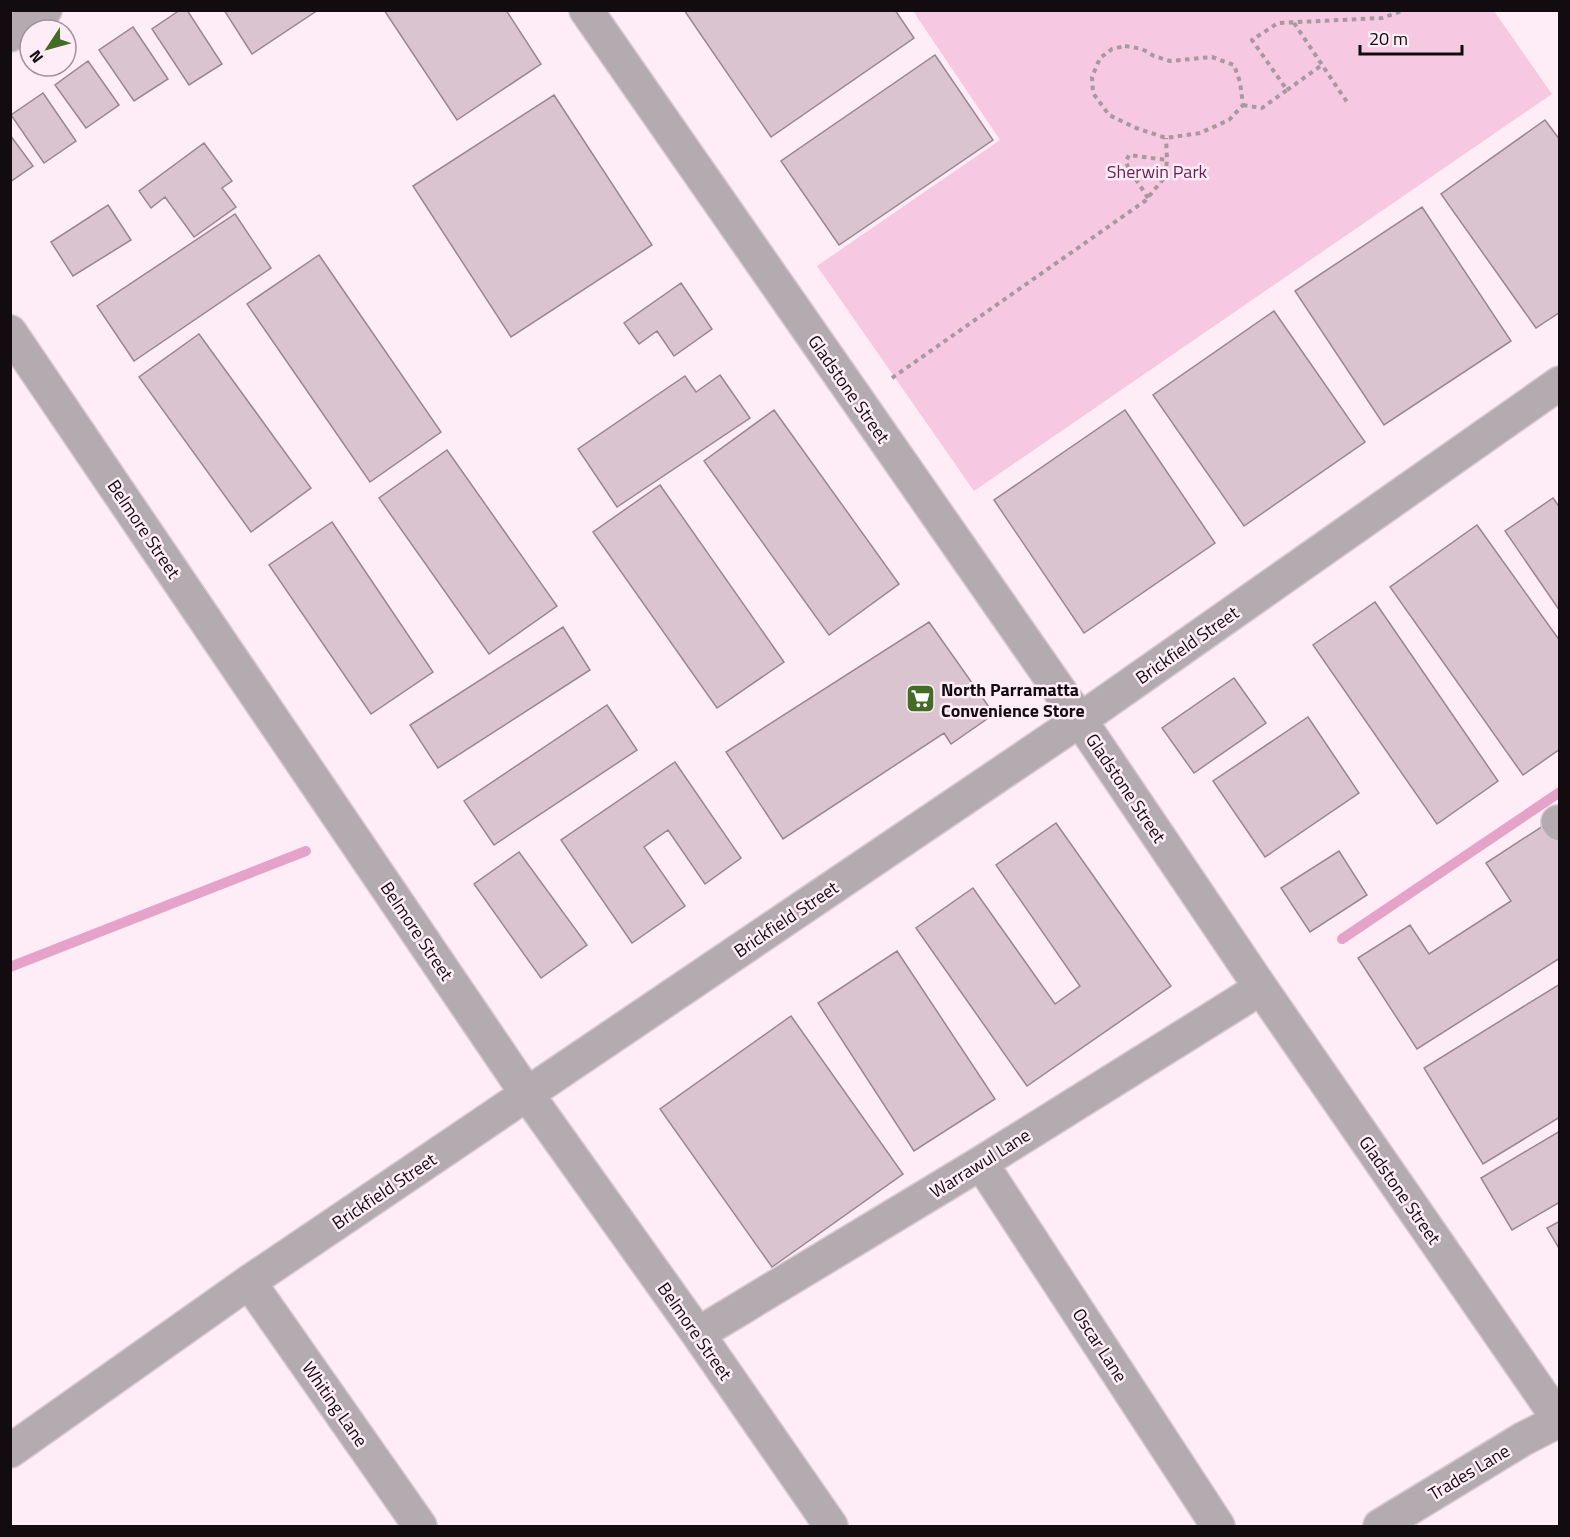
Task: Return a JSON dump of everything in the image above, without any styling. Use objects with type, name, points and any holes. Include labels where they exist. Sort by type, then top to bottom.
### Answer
[{"type":"street","points":[[10,36],[45,10]]},
{"type":"street","name":"Gladstone Street","points":[[585,10],[1080,720],[1559,1421]]},
{"type":"street","name":"Belmore Street","points":[[10,332],[527,1094],[698,1334],[831,1527]]},
{"type":"street","name":"Brickfield Street","points":[[10,1451],[249,1282],[1080,720],[1560,383]]},
{"type":"street","name":"Warrawul Lane","points":[[698,1334],[1261,988]]},
{"type":"street","name":"Oscar Lane","points":[[981,1162],[1218,1527]]},
{"type":"street","name":"Whiting Lane","points":[[249,1282],[420,1527]]},
{"type":"street","name":"Trades Lane","points":[[1380,1527],[1523,1439],[1559,1421]]},
{"type":"path","points":[[1287,90],[1252,40],[1278,23],[1382,18],[1405,10]]},
{"type":"path","points":[[1294,23],[1348,105]]},
{"type":"path","points":[[1125,46],[1142,49],[1170,61],[1212,57],[1234,65],[1240,82],[1243,105],[1229,120],[1200,133],[1166,138],[1109,115],[1093,93],[1092,77],[1100,58],[1112,49],[1125,46]]},
{"type":"path","points":[[1243,105],[1262,108],[1322,65]]},
{"type":"path","points":[[892,378],[1148,198],[1165,177],[1166,138]]},
{"type":"path","points":[[1148,198],[1126,160],[1129,155],[1167,160]]},
{"type":"green space","name":"Sherwin Park","points":[[913,11],[1494,11],[1552,94],[974,491],[817,266],[1000,140]]},
{"type":"building","points":[[180,10],[187,10],[222,64],[189,85],[152,29]]},
{"type":"building","points":[[224,10],[318,10],[252,54]]},
{"type":"building","points":[[384,10],[506,10],[541,64],[457,120]]},
{"type":"building","points":[[684,10],[895,10],[914,38],[771,137]]},
{"type":"building","points":[[133,27],[168,79],[134,101],[99,50]]},
{"type":"building","points":[[935,55],[993,140],[839,245],[781,161]]},
{"type":"building","points":[[88,61],[119,105],[86,128],[55,85],[65,78],[78,78],[78,68]]},
{"type":"building","points":[[43,93],[76,141],[44,163],[11,115]]},
{"type":"building","points":[[554,95],[652,245],[511,337],[413,186]]},
{"type":"building","points":[[1545,120],[1560,140],[1560,312],[1536,328],[1441,194]]},
{"type":"building","points":[[10,135],[33,166],[10,182]]},
{"type":"building","points":[[204,143],[232,181],[222,188],[236,207],[194,237],[165,197],[151,208],[139,191]]},
{"type":"building","points":[[108,205],[131,240],[73,276],[51,242]]},
{"type":"building","points":[[1422,207],[1511,341],[1384,425],[1295,291]]},
{"type":"building","points":[[235,214],[271,268],[134,361],[97,306]]},
{"type":"building","points":[[319,255],[441,432],[370,482],[247,304]]},
{"type":"building","points":[[681,283],[712,329],[674,356],[657,331],[639,344],[624,323]]},
{"type":"building","points":[[1274,311],[1365,442],[1244,526],[1153,395]]},
{"type":"building","points":[[199,334],[311,488],[251,532],[139,377]]},
{"type":"building","points":[[720,375],[750,418],[617,507],[578,449],[685,376],[696,392]]},
{"type":"building","points":[[774,410],[899,584],[829,635],[704,461]]},
{"type":"building","points":[[1125,410],[1215,543],[1084,633],[994,500]]},
{"type":"building","points":[[447,450],[557,606],[489,654],[379,498]]},
{"type":"building","points":[[660,485],[784,662],[717,708],[593,532]]},
{"type":"building","points":[[1553,498],[1560,508],[1560,611],[1505,531]]},
{"type":"building","points":[[332,522],[433,672],[371,714],[269,565]]},
{"type":"building","points":[[1477,525],[1560,641],[1560,749],[1523,775],[1390,587]]},
{"type":"building","points":[[1375,602],[1498,781],[1437,824],[1313,645]]},
{"type":"building","points":[[929,622],[994,714],[951,744],[944,733],[783,839],[726,752]]},
{"type":"building","points":[[563,627],[590,670],[438,768],[410,725]]},
{"type":"building","points":[[1234,678],[1266,723],[1194,773],[1162,728]]},
{"type":"building","points":[[607,705],[637,750],[494,845],[464,801]]},
{"type":"building","points":[[1308,717],[1359,793],[1265,857],[1213,781]]},
{"type":"building","points":[[675,762],[741,858],[705,884],[668,830],[644,847],[685,906],[632,943],[561,840]]},
{"type":"building","points":[[1549,822],[1560,839],[1560,958],[1417,1049],[1358,958],[1410,925],[1429,954],[1511,901],[1486,863]]},
{"type":"building","points":[[1056,823],[1171,986],[1027,1086],[916,928],[973,888],[1055,1004],[1080,986],[996,865]]},
{"type":"building","points":[[1339,851],[1367,895],[1310,932],[1281,888]]},
{"type":"building","points":[[519,852],[587,945],[541,978],[474,884]]},
{"type":"building","points":[[897,951],[995,1099],[914,1151],[818,1003]]},
{"type":"building","points":[[1560,984],[1560,1117],[1483,1164],[1424,1068]]},
{"type":"building","points":[[791,1016],[903,1174],[772,1267],[660,1109]]},
{"type":"building","points":[[1560,1131],[1560,1202],[1512,1230],[1481,1178]]},
{"type":"building","points":[[1560,1221],[1560,1250],[1547,1228]]},
{"type":"waterway","points":[[1342,939],[1560,792]]},
{"type":"waterway","points":[[10,967],[306,851]]},
{"type":"place","name":"North Parramatta Convenience Store","points":[[920,699]]}]
